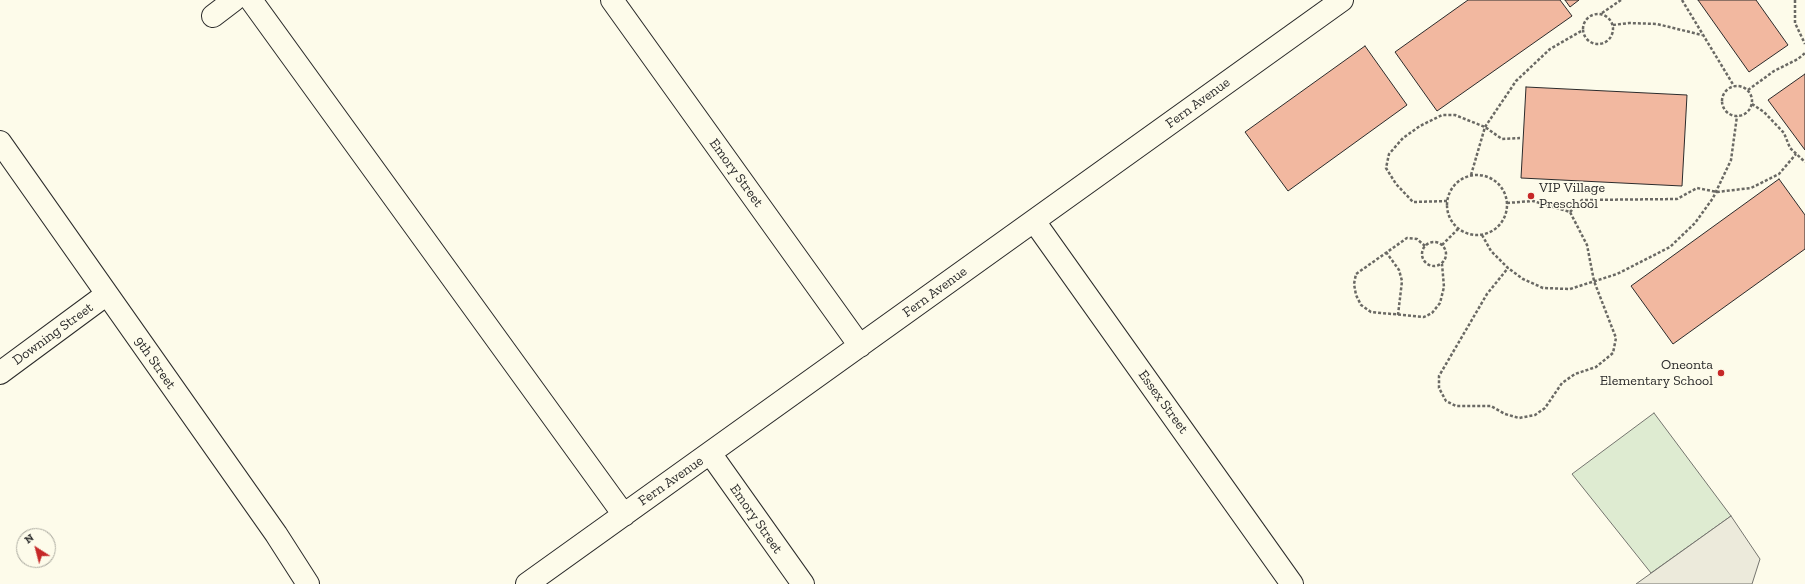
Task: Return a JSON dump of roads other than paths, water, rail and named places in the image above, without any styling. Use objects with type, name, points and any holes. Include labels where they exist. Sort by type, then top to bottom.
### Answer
[{"type":"street","points":[[214,16],[234,0]]},
{"type":"street","points":[[251,0],[624,515]]},
{"type":"street","name":"Emory Street","points":[[612,0],[860,346]]},
{"type":"street","name":"Fern Avenue","points":[[527,584],[1342,0]]},
{"type":"street","name":"9th Street","points":[[0,142],[272,528],[308,584]]},
{"type":"street","name":"Essex Street","points":[[1034,221],[1292,584]]},
{"type":"street","name":"Downing Street","points":[[0,373],[106,294]]},
{"type":"street","name":"Emory Street","points":[[710,453],[803,584]]},
{"type":"place","name":"VIP Village Preschool","points":[[1531,196]]},
{"type":"place","name":"Oneonta Elementary School","points":[[1721,373]]}]
